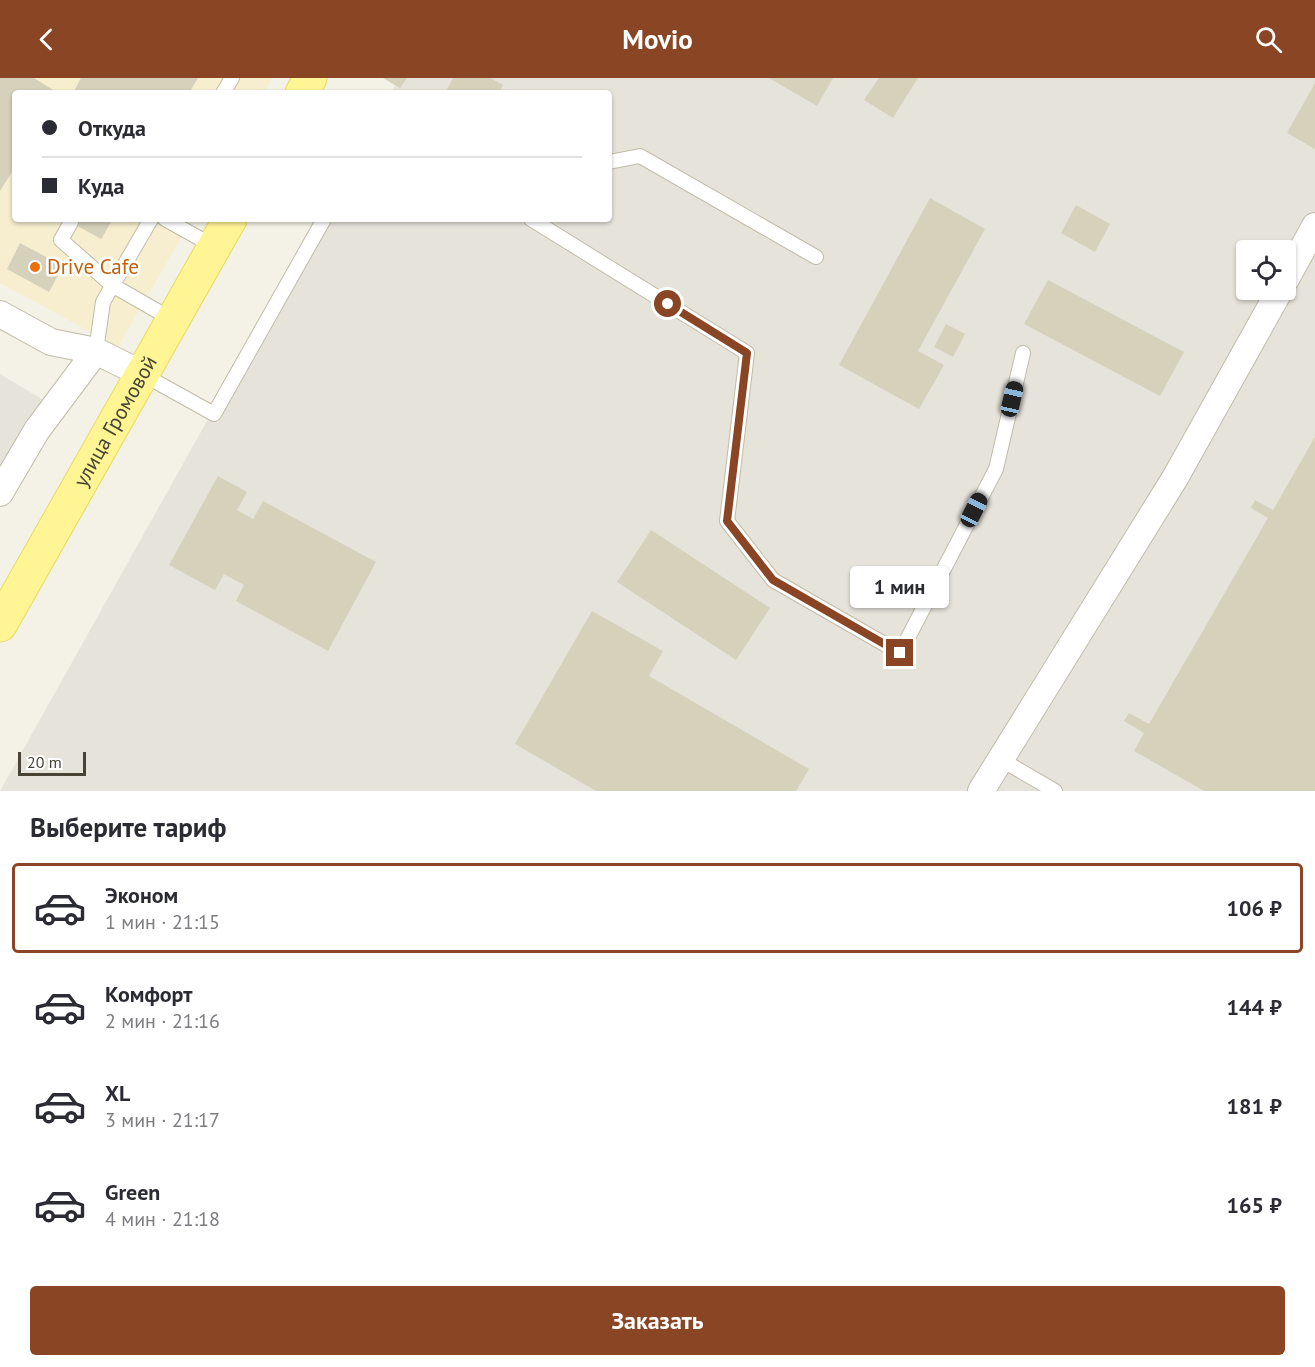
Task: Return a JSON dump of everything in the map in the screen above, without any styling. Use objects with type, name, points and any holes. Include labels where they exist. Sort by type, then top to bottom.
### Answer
[{"type":"main road","name":"улица Громовой","points":[[0,625],[222,233]]},
{"type":"street","points":[[1296,261],[1315,226]]},
{"type":"street","points":[[981,791],[1175,478],[1274,300]]},
{"type":"street","points":[[0,314],[51,342],[96,351],[142,374]]},
{"type":"street","points":[[0,493],[37,430],[96,351]]},
{"type":"lane","points":[[612,161],[640,156],[816,256]]},
{"type":"lane","points":[[71,222],[61,240],[112,285],[173,320]]},
{"type":"lane","points":[[96,351],[103,302],[149,222]]},
{"type":"lane","points":[[177,222],[222,233]]},
{"type":"lane","points":[[142,374],[214,414],[322,222]]},
{"type":"lane","points":[[536,222],[747,353],[727,521],[773,580],[900,653],[996,469],[1023,352]]},
{"type":"lane","points":[[1000,759],[1055,791]]},
{"type":"shaded area","points":[[0,78],[272,78],[266,90],[12,90],[12,222],[190,222],[118,347],[0,283]]},
{"type":"shaded area","points":[[399,78],[1315,78],[1315,791],[0,791],[318,222],[612,222],[612,90],[393,90]]},
{"type":"shaded area","points":[[0,374],[45,401],[0,477]]},
{"type":"building","points":[[0,78],[34,78],[53,90],[12,90],[12,172],[0,191]]},
{"type":"building","points":[[81,78],[198,78],[191,90],[75,90]]},
{"type":"building","points":[[383,78],[407,78],[400,88]]},
{"type":"building","points":[[453,78],[490,78],[503,85],[500,90],[447,90]]},
{"type":"building","points":[[769,78],[833,78],[817,106]]},
{"type":"building","points":[[879,78],[918,78],[893,118],[864,100]]},
{"type":"building","points":[[1315,83],[1315,149],[1287,133]]},
{"type":"building","points":[[930,198],[985,229],[918,351],[944,365],[919,409],[839,365]]},
{"type":"building","points":[[1076,205],[1110,224],[1095,252],[1061,233]]},
{"type":"building","points":[[70,222],[111,222],[101,239]]},
{"type":"building","name":"Drive Cafe","points":[[20,243],[63,266],[49,292],[7,269]]},
{"type":"building","points":[[1048,280],[1184,352],[1160,396],[1024,324]]},
{"type":"building","points":[[946,324],[965,334],[953,357],[934,347]]},
{"type":"building","points":[[1315,437],[1315,791],[1204,791],[1134,751],[1144,733],[1124,721],[1129,713],[1149,724],[1268,518],[1251,508],[1255,500],[1273,510]]},
{"type":"building","points":[[218,476],[247,492],[237,510],[253,519],[263,501],[376,562],[328,651],[236,601],[244,585],[224,574],[215,590],[169,565]]},
{"type":"building","points":[[651,530],[770,608],[736,660],[617,582]]},
{"type":"building","points":[[592,611],[663,651],[649,676],[809,769],[796,791],[596,791],[515,744]]},
{"type":"place","name":"Drive Cafe","points":[[35,267]]},
{"type":"route","points":[[668,304],[747,353],[727,521],[773,580],[900,653]]}]
